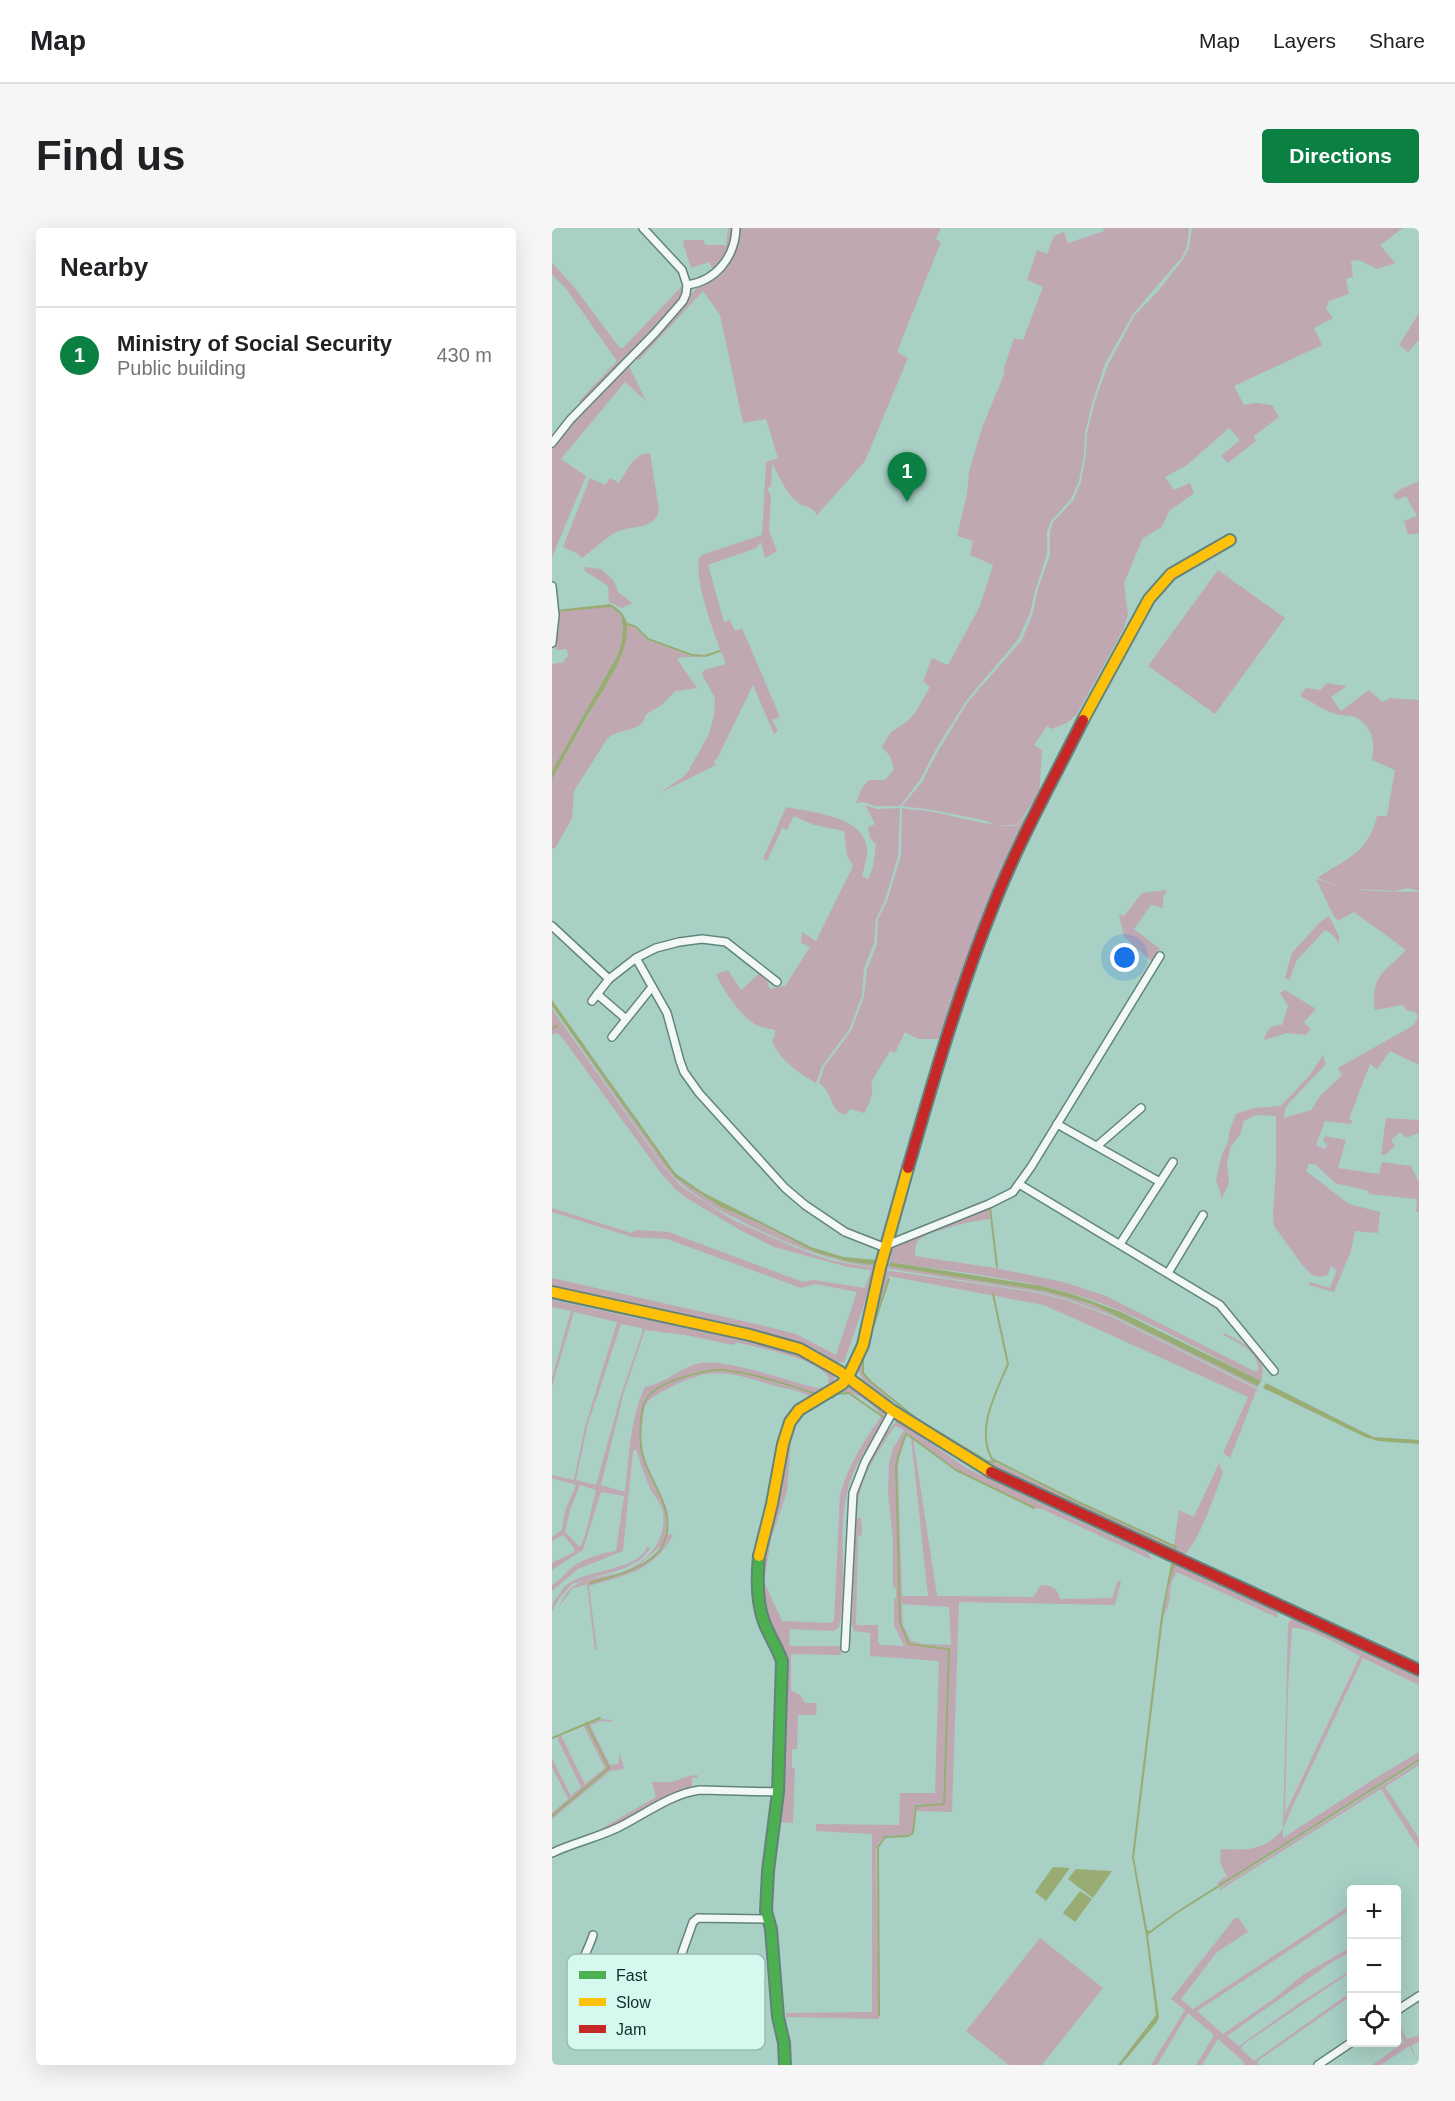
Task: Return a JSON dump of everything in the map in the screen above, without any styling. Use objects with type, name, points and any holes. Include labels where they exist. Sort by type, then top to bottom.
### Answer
[{"type":"street","points":[[552,443],[576,414],[627,363],[683,301],[687,285],[677,264],[643,228]]},
{"type":"street","points":[[687,285],[699,283],[720,268],[735,243],[736,228]]},
{"type":"street","points":[[785,2065],[766,1898],[778,1792],[782,1661],[764,1622],[757,1577],[759,1556],[772,1504],[783,1444],[790,1422],[799,1410],[842,1384],[848,1377],[863,1345],[886,1246],[942,1045],[992,908],[1022,841],[1094,698],[1149,599],[1171,574],[1230,540]]},
{"type":"street","points":[[552,586],[555,615],[552,643]]},
{"type":"street","points":[[552,926],[609,979]]},
{"type":"street","points":[[592,1001],[609,979],[636,958],[656,948],[702,939],[726,942],[777,982]]},
{"type":"street","points":[[636,958],[668,1013],[684,1072],[699,1093],[766,1168],[805,1205],[845,1232],[886,1246],[1013,1192],[1160,956]]},
{"type":"street","points":[[612,1036],[652,987]]},
{"type":"street","points":[[597,994],[626,1019]]},
{"type":"street","points":[[1097,1146],[1141,1108]]},
{"type":"street","points":[[1057,1124],[1160,1182]]},
{"type":"street","points":[[1120,1244],[1173,1162]]},
{"type":"street","points":[[1019,1184],[1220,1305],[1274,1371]]},
{"type":"street","points":[[1168,1273],[1203,1215]]},
{"type":"street","points":[[552,1292],[750,1335],[800,1349],[824,1361],[893,1411],[1002,1478],[1419,1670]]},
{"type":"street","points":[[845,1648],[853,1493],[865,1462],[893,1411]]},
{"type":"street","points":[[552,1853],[617,1828],[672,1797],[688,1791],[778,1792]]},
{"type":"street","points":[[682,1954],[693,1922],[698,1918],[767,1919]]},
{"type":"street","points":[[587,1954],[593,1935]]},
{"type":"street","points":[[1401,2008],[1419,1996]]},
{"type":"street","points":[[1318,2065],[1347,2046]]},
{"type":"shaded area","points":[[728,228],[735,228],[735,243],[714,271],[709,262],[691,268],[684,240],[704,240],[705,245],[726,245]]},
{"type":"shaded area","points":[[737,228],[941,228],[936,239],[941,242],[897,352],[908,358],[865,461],[817,515],[793,498],[772,463],[771,486],[767,489],[771,496],[769,531],[777,551],[765,558],[761,542],[756,548],[708,565],[724,622],[730,620],[735,631],[742,628],[780,717],[772,720],[778,731],[774,734],[753,685],[714,761],[716,765],[660,793],[689,770],[709,734],[714,716],[715,698],[702,674],[704,670],[726,664],[702,594],[698,566],[700,556],[762,535],[766,462],[778,458],[766,419],[743,423],[720,315],[703,291],[639,360],[636,359],[700,284],[721,269]]},
{"type":"shaded area","points":[[1103,228],[1189,228],[1187,247],[1182,257],[1133,314],[1105,364],[1085,433],[1079,481],[1071,499],[1051,521],[1047,532],[1047,554],[1030,613],[1019,638],[966,701],[920,780],[900,806],[856,803],[862,788],[869,780],[885,780],[894,769],[890,756],[882,747],[891,732],[908,721],[915,713],[930,687],[923,681],[932,658],[948,665],[980,606],[993,565],[970,555],[973,541],[957,536],[967,494],[969,472],[982,428],[1005,372],[1003,371],[1014,338],[1023,340],[1043,287],[1027,280],[1037,250],[1047,254],[1054,236],[1064,232],[1068,243],[1104,231]]},
{"type":"shaded area","points":[[1192,228],[1403,228],[1380,245],[1395,263],[1377,269],[1359,260],[1351,261],[1353,277],[1346,279],[1349,294],[1329,301],[1326,309],[1333,318],[1314,328],[1322,345],[1234,386],[1244,405],[1256,403],[1272,405],[1279,417],[1254,436],[1256,441],[1228,463],[1221,456],[1240,440],[1229,428],[1187,465],[1165,477],[1174,490],[1190,483],[1194,493],[1169,511],[1162,527],[1143,538],[1124,583],[1128,615],[1123,630],[1077,714],[1067,723],[1052,729],[1047,726],[1034,745],[1042,750],[1039,797],[1019,822],[1016,825],[995,825],[987,821],[902,806],[922,782],[968,702],[1022,640],[1033,613],[1037,592],[1050,555],[1050,532],[1053,522],[1073,501],[1081,482],[1087,433],[1108,365],[1135,315],[1159,290],[1184,258],[1189,248]]},
{"type":"shaded area","points":[[552,263],[575,288],[619,347],[623,348],[684,284],[683,293],[654,329],[582,403],[579,401],[617,361],[567,290],[552,274]]},
{"type":"shaded area","points":[[1419,313],[1419,340],[1408,352],[1399,345]]},
{"type":"shaded area","points":[[629,366],[646,401],[625,382],[561,459],[586,476],[552,557],[552,449],[588,405]]},
{"type":"shaded area","points":[[650,453],[659,510],[652,522],[616,532],[582,558],[563,547],[590,478],[605,485],[610,478],[619,483],[639,456]]},
{"type":"shaded area","points":[[1419,481],[1419,534],[1408,534],[1404,521],[1417,516],[1406,496],[1397,500],[1393,495]]},
{"type":"shaded area","points":[[584,567],[601,569],[614,581],[618,592],[632,603],[622,608],[609,602],[608,586],[585,571]]},
{"type":"shaded area","points":[[1218,570],[1285,618],[1215,714],[1148,666]]},
{"type":"shaded area","points":[[610,604],[621,612],[626,621],[627,637],[624,649],[612,675],[552,779],[552,771],[617,656],[623,631],[621,615],[611,607],[557,612],[557,610]]},
{"type":"shaded area","points":[[611,607],[621,615],[623,631],[621,646],[552,771],[552,664],[564,662],[569,656],[566,649],[556,650],[559,629],[557,612]]},
{"type":"shaded area","points":[[627,624],[634,627],[647,640],[691,656],[705,657],[677,659],[697,688],[675,691],[663,704],[645,715],[644,720],[636,727],[607,739],[574,791],[572,818],[556,847],[552,849],[552,779],[613,672],[624,644]]},
{"type":"shaded area","points":[[1327,683],[1347,686],[1331,697],[1341,711],[1369,690],[1382,702],[1390,698],[1419,700],[1419,891],[1408,888],[1395,891],[1357,889],[1380,891],[1419,892],[1419,1065],[1390,1051],[1377,1069],[1370,1064],[1349,1119],[1352,1121],[1351,1124],[1325,1121],[1316,1145],[1325,1149],[1327,1144],[1323,1141],[1325,1136],[1346,1140],[1338,1168],[1379,1174],[1382,1162],[1411,1166],[1419,1182],[1419,1212],[1416,1212],[1417,1199],[1368,1194],[1369,1191],[1335,1183],[1315,1164],[1309,1164],[1306,1171],[1349,1204],[1380,1212],[1378,1233],[1355,1231],[1351,1251],[1334,1292],[1309,1285],[1309,1282],[1330,1288],[1337,1270],[1331,1266],[1328,1275],[1320,1277],[1312,1275],[1274,1226],[1276,1116],[1256,1115],[1244,1121],[1240,1135],[1231,1146],[1227,1164],[1229,1183],[1222,1198],[1216,1180],[1236,1114],[1254,1108],[1281,1106],[1309,1076],[1323,1055],[1326,1064],[1289,1103],[1285,1109],[1284,1118],[1311,1110],[1320,1096],[1342,1075],[1338,1068],[1414,1025],[1418,1016],[1415,1012],[1406,1010],[1403,1005],[1375,1010],[1374,998],[1377,981],[1406,950],[1354,912],[1338,921],[1316,879],[1343,887],[1317,878],[1355,854],[1368,839],[1377,816],[1387,816],[1395,770],[1372,760],[1372,736],[1367,726],[1357,718],[1329,712],[1300,696],[1306,688],[1320,690]]},
{"type":"shaded area","points":[[1038,801],[984,918],[960,977],[939,1039],[918,1039],[905,1032],[895,1053],[890,1051],[871,1082],[872,1094],[864,1113],[850,1109],[845,1115],[840,1113],[824,1087],[819,1083],[824,1067],[851,1031],[864,997],[867,969],[877,944],[878,919],[887,901],[901,856],[902,808],[985,823],[1016,826]]},
{"type":"shaded area","points":[[865,805],[877,809],[900,808],[898,856],[885,900],[876,919],[874,943],[864,969],[862,996],[849,1030],[822,1066],[816,1083],[796,1070],[779,1053],[772,1040],[775,1030],[751,1022],[739,1010],[716,974],[728,970],[741,990],[759,974],[765,975],[770,989],[785,986],[810,947],[801,943],[802,932],[816,941],[853,866],[847,855],[844,831],[814,825],[794,816],[787,830],[782,828],[767,861],[763,859],[786,807],[808,811],[846,822],[864,837],[867,848],[862,876],[868,879],[873,867],[876,844],[870,838],[868,827],[875,824]]},
{"type":"shaded area","points":[[1167,890],[1163,897],[1163,908],[1151,905],[1134,929],[1160,949],[1153,962],[1124,937],[1119,914],[1124,916],[1142,893]]},
{"type":"shaded area","points":[[1329,916],[1339,936],[1339,943],[1332,934],[1325,930],[1297,960],[1289,980],[1285,978],[1292,953],[1320,922]]},
{"type":"shaded area","points":[[1285,990],[1316,1009],[1304,1022],[1311,1029],[1306,1035],[1287,1033],[1264,1040],[1270,1028],[1282,1025],[1288,1006],[1280,993]]},
{"type":"shaded area","points":[[552,1000],[675,1173],[702,1192],[811,1247],[843,1257],[877,1260],[876,1265],[850,1262],[815,1252],[761,1224],[721,1207],[675,1177],[552,1006]]},
{"type":"shaded area","points":[[552,1006],[676,1177],[721,1207],[761,1224],[815,1252],[850,1262],[876,1265],[875,1267],[829,1258],[785,1242],[718,1209],[694,1194],[663,1165]]},
{"type":"shaded area","points":[[552,1009],[662,1165],[682,1187],[733,1220],[794,1247],[829,1260],[874,1268],[844,1362],[836,1362],[816,1350],[789,1340],[552,1286],[552,1278],[769,1327],[796,1334],[836,1355],[857,1292],[815,1284],[801,1288],[667,1239],[632,1237],[552,1212],[552,1208],[631,1233],[637,1230],[669,1232],[803,1282],[814,1280],[865,1288],[871,1270],[848,1267],[774,1247],[740,1230],[675,1189],[660,1172],[561,1036],[556,1033],[552,1035],[552,1029],[557,1026],[552,1027]]},
{"type":"shaded area","points":[[1386,1118],[1419,1120],[1419,1133],[1406,1138],[1401,1132],[1391,1140],[1395,1146],[1386,1154],[1381,1155]]},
{"type":"shaded area","points":[[986,1207],[989,1209],[990,1219],[930,1234],[917,1242],[915,1256],[995,1268],[1063,1282],[1106,1296],[1258,1371],[1258,1364],[1247,1348],[1223,1335],[1224,1333],[1239,1341],[1258,1357],[1263,1372],[1261,1381],[1155,1327],[1092,1300],[1018,1281],[890,1262],[895,1246]]},
{"type":"shaded area","points":[[890,1262],[1041,1286],[1072,1294],[1121,1312],[1261,1381],[1258,1386],[1092,1304],[1045,1291],[893,1267],[889,1266]]},
{"type":"shaded area","points":[[889,1263],[893,1267],[1045,1291],[1092,1304],[1258,1388],[1111,1315],[1070,1300],[1040,1292],[890,1269],[887,1266]]},
{"type":"shaded area","points":[[885,1270],[1039,1293],[1069,1301],[1110,1316],[1257,1389],[1230,1458],[1223,1453],[1248,1397],[1044,1305],[889,1276],[862,1359],[865,1377],[917,1420],[987,1461],[996,1463],[1176,1548],[1174,1552],[988,1465],[929,1429],[863,1380],[859,1373],[859,1359]]},
{"type":"shaded area","points":[[552,1300],[747,1340],[805,1357],[835,1375],[833,1384],[816,1393],[724,1370],[699,1371],[655,1389],[649,1394],[644,1400],[641,1415],[641,1450],[651,1479],[666,1507],[663,1544],[637,1567],[590,1583],[625,1573],[636,1568],[647,1562],[663,1545],[667,1534],[673,1535],[657,1557],[648,1564],[627,1575],[589,1586],[597,1650],[595,1650],[587,1584],[572,1589],[558,1608],[566,1593],[574,1586],[586,1580],[627,1570],[650,1554],[662,1531],[663,1512],[648,1483],[636,1449],[633,1451],[623,1551],[578,1569],[552,1591],[552,1585],[574,1566],[594,1556],[616,1551],[624,1496],[601,1492],[583,1550],[552,1570],[552,1563],[574,1552],[575,1549],[563,1535],[552,1541],[552,1537],[562,1530],[565,1511],[576,1485],[552,1478],[552,1475],[574,1480],[585,1427],[617,1322],[574,1312],[552,1386],[552,1378],[571,1311],[552,1307]],"holes":[[[621,1324],[642,1328],[642,1333],[621,1395],[596,1485],[576,1480],[587,1427]],[[645,1330],[734,1345],[736,1342],[772,1351],[801,1359],[823,1371],[829,1378],[825,1387],[818,1388],[742,1367],[700,1363],[659,1383],[645,1387],[633,1425],[625,1492],[601,1485],[624,1392]],[[580,1485],[596,1490],[585,1536],[580,1547],[565,1532],[570,1510]]]},
{"type":"shaded area","points":[[715,1371],[735,1372],[816,1394],[811,1398],[797,1391],[731,1374],[697,1376],[648,1401],[644,1411],[641,1437],[643,1407],[651,1393],[678,1380]]},
{"type":"shaded area","points":[[1266,1383],[1373,1437],[1419,1440],[1419,1444],[1378,1441],[1365,1437],[1263,1388]]},
{"type":"shaded area","points":[[847,1387],[853,1387],[889,1412],[860,1459],[848,1489],[843,1523],[843,1593],[839,1627],[834,1631],[790,1629],[789,1646],[841,1646],[841,1655],[791,1654],[791,1690],[800,1695],[805,1703],[817,1703],[816,1715],[798,1715],[797,1749],[792,1749],[792,1768],[795,1768],[793,1823],[778,1822],[783,1661],[765,1616],[759,1576],[794,1421],[805,1412],[795,1427],[791,1440],[787,1492],[771,1539],[764,1582],[782,1621],[831,1623],[834,1621],[840,1495],[857,1454],[874,1426],[883,1417],[870,1403],[851,1393],[839,1393],[821,1399]]},
{"type":"shaded area","points":[[897,1420],[968,1469],[1148,1553],[1152,1560],[1042,1509],[1034,1508],[956,1469],[913,1438],[937,1596],[1033,1597],[1041,1585],[1054,1588],[1060,1599],[1112,1598],[1118,1581],[1121,1581],[1115,1605],[959,1602],[952,1812],[915,1811],[918,1805],[944,1804],[950,1648],[910,1643],[901,1622],[896,1468],[899,1455],[907,1434],[904,1436],[895,1467],[900,1622],[909,1644],[948,1649],[943,1804],[918,1804],[915,1806],[913,1832],[902,1836],[888,1836],[880,1842],[876,1850],[879,2019],[786,2017],[786,2013],[872,2012],[872,1834],[816,1831],[816,1824],[899,1825],[900,1793],[935,1793],[939,1661],[870,1656],[870,1633],[854,1631],[852,1625],[857,1492],[868,1464]],"holes":[[[895,1426],[904,1431],[893,1448],[889,1464],[888,1493],[893,1540],[893,1587],[896,1588],[894,1625],[904,1646],[881,1645],[878,1642],[878,1625],[856,1625],[858,1536],[862,1535],[861,1518],[857,1518],[858,1505],[860,1492],[874,1459]],[[907,1435],[911,1437],[928,1596],[902,1596],[898,1466]],[[902,1604],[949,1607],[951,1645],[911,1641],[903,1625]]]},
{"type":"shaded area","points":[[1219,1463],[1223,1473],[1211,1505],[1194,1542],[1182,1556],[1175,1552],[1177,1548],[1174,1545],[1179,1510],[1194,1517]]},
{"type":"shaded area","points":[[647,1547],[651,1548],[640,1560],[623,1569],[572,1584],[560,1597],[552,1611],[554,1602],[564,1587],[576,1579],[634,1561]]},
{"type":"shaded area","points":[[1171,1564],[1175,1565],[1168,1587],[1163,1618],[1134,1858],[1147,1929],[1150,1932],[1148,1936],[1159,2017],[1121,2065],[1118,2065],[1156,2015],[1146,1936],[1132,1857],[1161,1616]]},
{"type":"shaded area","points":[[1174,1564],[1277,1612],[1278,1618],[1177,1572],[1171,1583],[1169,1603],[1163,1618]]},
{"type":"shaded area","points":[[1292,1619],[1419,1678],[1419,1685],[1363,1658],[1283,1829],[1288,1624]],"holes":[[[1292,1628],[1299,1628],[1326,1638],[1360,1656],[1285,1814]]]},
{"type":"shaded area","points":[[603,1719],[612,1722],[601,1721],[590,1725],[610,1765],[618,1764],[620,1754],[624,1769],[610,1771],[552,1819],[609,1769],[587,1723]]},
{"type":"shaded area","points":[[585,1724],[608,1768],[552,1816],[552,1813],[568,1799],[552,1767],[552,1758],[571,1796],[581,1787],[557,1738],[561,1735],[585,1784],[605,1768],[583,1725]]},
{"type":"shaded area","points":[[1419,1752],[1419,1759],[1218,1886],[1217,1883],[1227,1876],[1220,1862],[1221,1849],[1255,1848],[1276,1837],[1283,1829],[1283,1838]]},
{"type":"shaded area","points":[[1419,1762],[1419,1765],[1385,1787],[1419,1838],[1419,1849],[1381,1789],[1220,1890],[1219,1888]]},
{"type":"shaded area","points":[[698,1775],[692,1778],[692,1788],[673,1795],[608,1830],[552,1849],[601,1829],[656,1797],[652,1782],[672,1782]]},
{"type":"shaded area","points":[[1053,1867],[1070,1868],[1046,1901],[1035,1892]]},
{"type":"shaded area","points":[[1076,1869],[1112,1871],[1093,1898],[1068,1879]]},
{"type":"shaded area","points":[[1080,1891],[1092,1899],[1075,1922],[1063,1913]]},
{"type":"shaded area","points":[[1347,1908],[1347,1912],[1331,1923],[1197,2011],[1223,2034],[1275,1998],[1304,1974],[1347,1949],[1347,1954],[1332,1962],[1227,2036],[1239,2046],[1347,1973],[1244,2044],[1241,2049],[1254,2061],[1347,1995],[1347,1999],[1259,2060],[1257,2063],[1259,2065],[1243,2065],[1244,2062],[1218,2039],[1202,2065],[1196,2065],[1214,2035],[1188,2013],[1157,2065],[1151,2065],[1185,2010],[1171,1999],[1234,1919],[1238,1917],[1248,1932],[1217,1952],[1181,1999],[1193,2009]]},
{"type":"shaded area","points":[[1040,1938],[1103,1988],[1042,2065],[1009,2065],[966,2031]]},
{"type":"shaded area","points":[[1401,2029],[1407,2039],[1419,2035],[1419,2042],[1411,2046],[1419,2063],[1409,2046],[1381,2065],[1372,2065],[1397,2047],[1401,2047],[1404,2042]]},
{"type":"waterway","points":[[625,623],[636,627],[648,639],[692,655],[705,656],[720,651]]},
{"type":"waterway","points":[[552,1028],[557,1026]]},
{"type":"waterway","points":[[990,1207],[997,1267]]},
{"type":"waterway","points":[[871,1333],[889,1279]]},
{"type":"waterway","points":[[993,1294],[1008,1364],[987,1423],[987,1447],[992,1459],[1176,1547],[1174,1552]]},
{"type":"waterway","points":[[863,1356],[863,1373],[871,1382],[917,1419],[987,1461],[994,1462]]},
{"type":"waterway","points":[[590,1583],[632,1570],[652,1558],[664,1542],[667,1530],[665,1508],[647,1467],[641,1443],[642,1410],[647,1398],[653,1392],[682,1378],[722,1370],[757,1376],[816,1394]]},
{"type":"waterway","points":[[832,1398],[836,1394],[849,1393],[883,1417]]},
{"type":"waterway","points":[[879,2015],[878,1847],[885,1837],[908,1836],[913,1833],[916,1806],[944,1804],[949,1649],[909,1644],[900,1622],[896,1467],[906,1434],[956,1470],[1034,1508]]},
{"type":"waterway","points":[[552,1738],[600,1718]]},
{"type":"waterway","points":[[552,1816],[609,1768],[586,1723]]},
{"type":"waterway","points":[[1150,1932],[1176,1913],[1419,1760]]},
{"type":"traffic: fast","points":[[759,1556],[760,1606],[766,1627],[782,1661],[778,1792],[768,1871],[766,1911],[771,1929],[778,2017],[784,2043],[785,2065]]},
{"type":"traffic: slow","points":[[1083,720],[1149,599],[1171,574],[1230,540]]},
{"type":"traffic: slow","points":[[759,1556],[772,1504],[783,1444],[790,1422],[799,1410],[842,1384],[848,1377],[863,1345],[880,1268],[908,1168]]},
{"type":"traffic: slow","points":[[552,1292],[750,1335],[800,1349],[839,1371],[893,1411],[991,1472]]},
{"type":"traffic: jam","points":[[908,1168],[957,1005],[992,909],[1024,837],[1083,720]]},
{"type":"traffic: jam","points":[[991,1472],[1419,1670]]},
{"type":"place","name":"Ministry of Social Security","points":[[907,502]]}]
